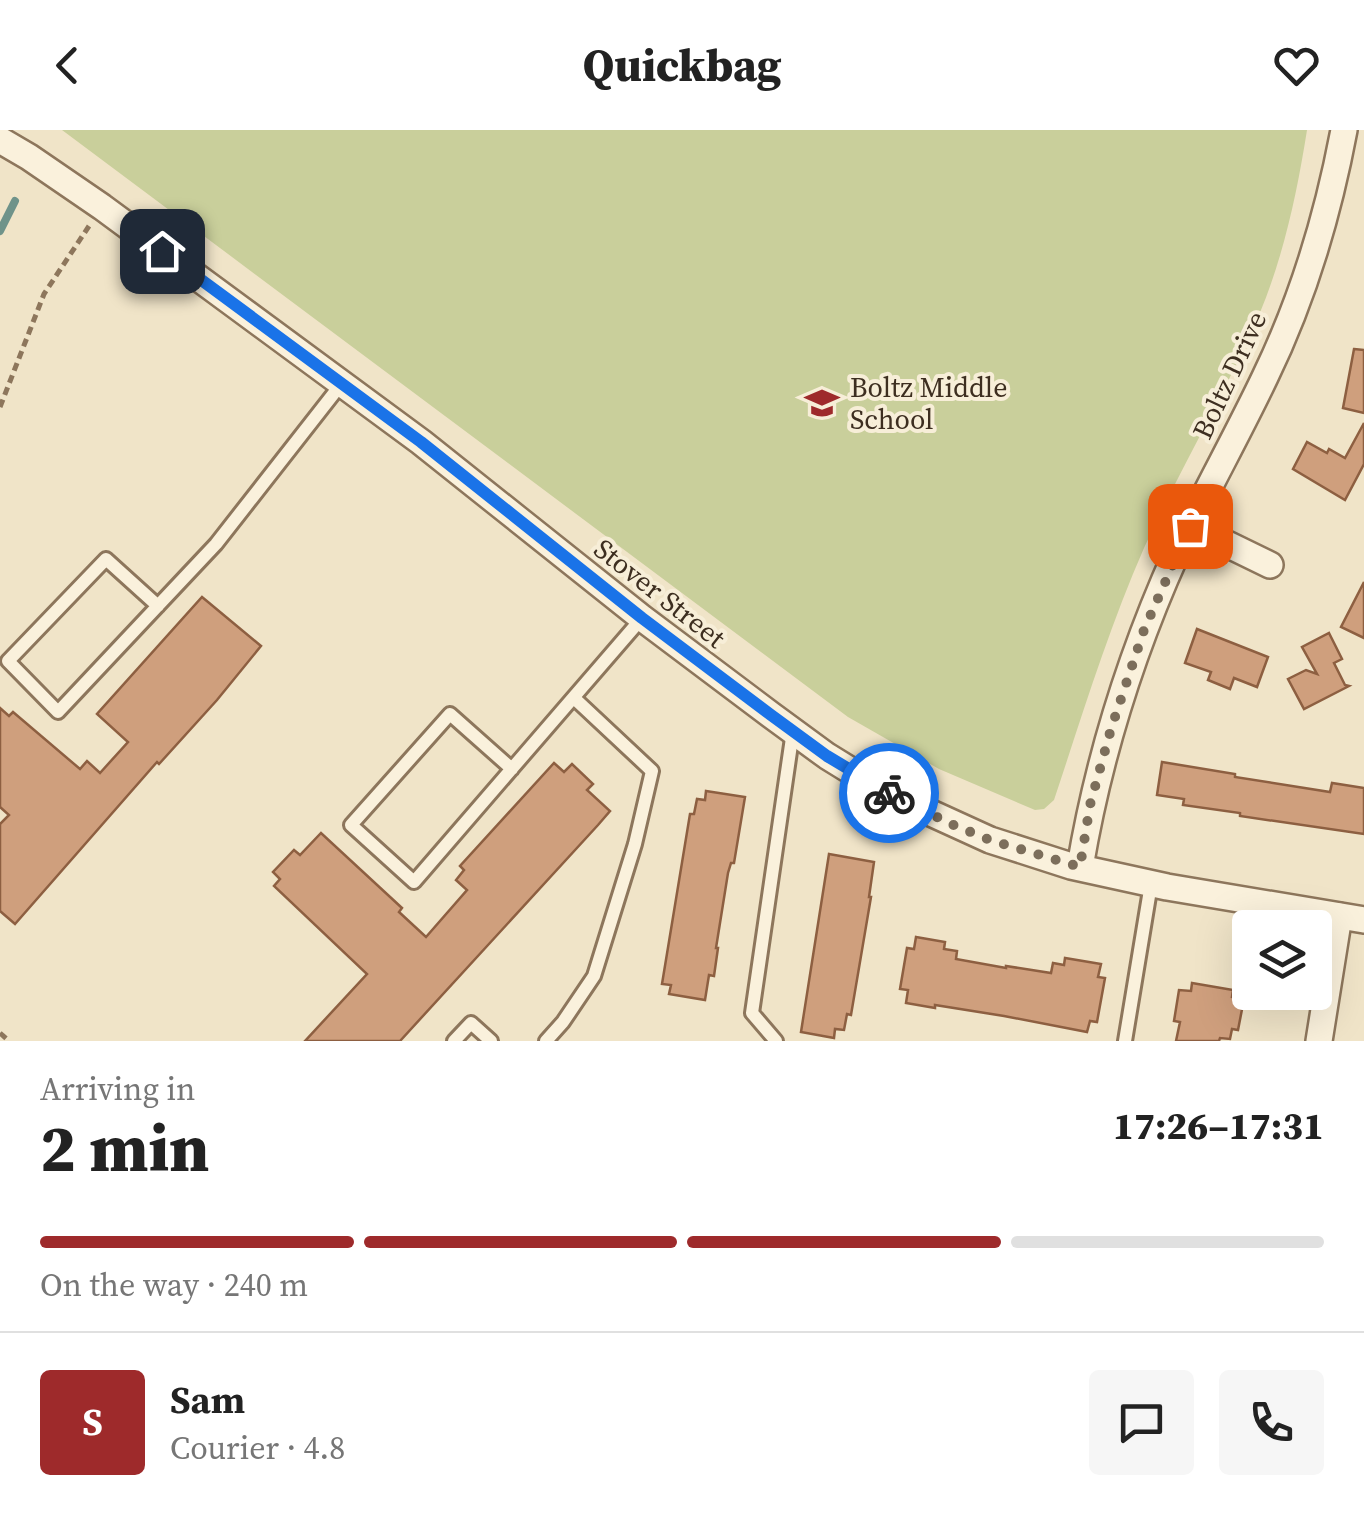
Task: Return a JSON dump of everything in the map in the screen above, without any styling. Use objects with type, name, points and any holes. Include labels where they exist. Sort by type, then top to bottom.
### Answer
[{"type":"street","name":"Boltz Drive","points":[[1080,867],[1090,805],[1144,630],[1190,526],[1266,375],[1301,292],[1327,206],[1344,130]]},
{"type":"street","name":"Stover Street","points":[[0,140],[102,207],[421,442],[642,618],[793,731],[887,793],[990,840],[1080,867],[1151,884],[1352,918]]},
{"type":"street","points":[[1190,526],[1270,565]]},
{"type":"street","points":[[1319,1041],[1352,918]]},
{"type":"lane","points":[[158,606],[106,559],[8,662],[58,712],[158,606],[216,544],[342,384]]},
{"type":"lane","points":[[512,769],[450,714],[352,826],[414,882],[574,698],[642,618]]},
{"type":"lane","points":[[546,1041],[594,976],[652,771],[574,698]]},
{"type":"lane","points":[[776,1041],[752,1013],[793,731]]},
{"type":"lane","points":[[1125,1041],[1151,884]]},
{"type":"lane","points":[[454,1041],[471,1023],[491,1041]]},
{"type":"path","points":[[0,407],[44,294],[102,207]]},
{"type":"path","points":[[0,1033],[9,1041]]},
{"type":"green space","name":"Boltz Middle School","points":[[62,130],[1307,130],[1289,224],[1259,315],[1144,548],[1107,642],[1054,800],[1044,809],[1035,810],[939,769],[848,717]]},
{"type":"building","points":[[1354,349],[1364,350],[1364,413],[1343,408]]},
{"type":"building","points":[[1364,423],[1364,464],[1345,500],[1293,469],[1307,442],[1345,458]]},
{"type":"building","points":[[1364,582],[1364,638],[1341,627]]},
{"type":"building","points":[[202,597],[261,646],[15,924],[0,911],[0,824],[9,815],[0,807],[0,708],[9,716],[13,712],[80,769],[87,761],[100,773],[128,742],[97,714]]},
{"type":"building","points":[[1197,629],[1268,657],[1257,687],[1234,678],[1230,689],[1208,680],[1211,672],[1185,663]]},
{"type":"building","points":[[1329,633],[1342,659],[1334,663],[1349,686],[1304,709],[1288,679],[1306,670],[1317,674],[1302,647]]},
{"type":"building","points":[[1162,762],[1330,792],[1332,783],[1364,788],[1364,834],[1183,805],[1184,799],[1157,795]]},
{"type":"building","points":[[554,763],[564,772],[572,764],[593,784],[587,790],[610,811],[598,825],[400,1041],[305,1041],[367,974],[274,886],[280,879],[273,872],[294,850],[300,855],[321,833],[402,908],[399,912],[426,937],[467,890],[456,880],[464,870],[460,866]]},
{"type":"building","points":[[706,791],[745,797],[734,863],[728,873],[714,976],[709,975],[705,1000],[669,994],[671,985],[662,984],[690,814],[694,814],[697,799],[705,800]]},
{"type":"building","points":[[829,854],[874,862],[851,1015],[847,1014],[844,1030],[835,1029],[834,1038],[801,1032]]},
{"type":"building","points":[[916,937],[945,942],[944,949],[957,951],[956,959],[1006,968],[1051,973],[1053,963],[1064,965],[1065,958],[1101,964],[1098,977],[1105,978],[1097,1022],[1090,1021],[1087,1032],[906,1003],[908,990],[900,989],[907,948],[914,949]]},
{"type":"building","points":[[1192,983],[1232,990],[1232,1010],[1242,1010],[1238,1030],[1232,1029],[1230,1039],[1176,1041],[1180,1022],[1174,1021],[1179,990],[1191,991]]},
{"type":"waterway","points":[[0,231],[15,201]]},
{"type":"way so far","points":[[889,793],[990,840],[1080,867],[1090,805],[1111,729],[1144,630],[1190,526]]},
{"type":"place","name":"Boltz Middle School","points":[[822,403]]},
{"type":"route","points":[[162,251],[421,442],[771,715],[827,756],[889,793]]}]
